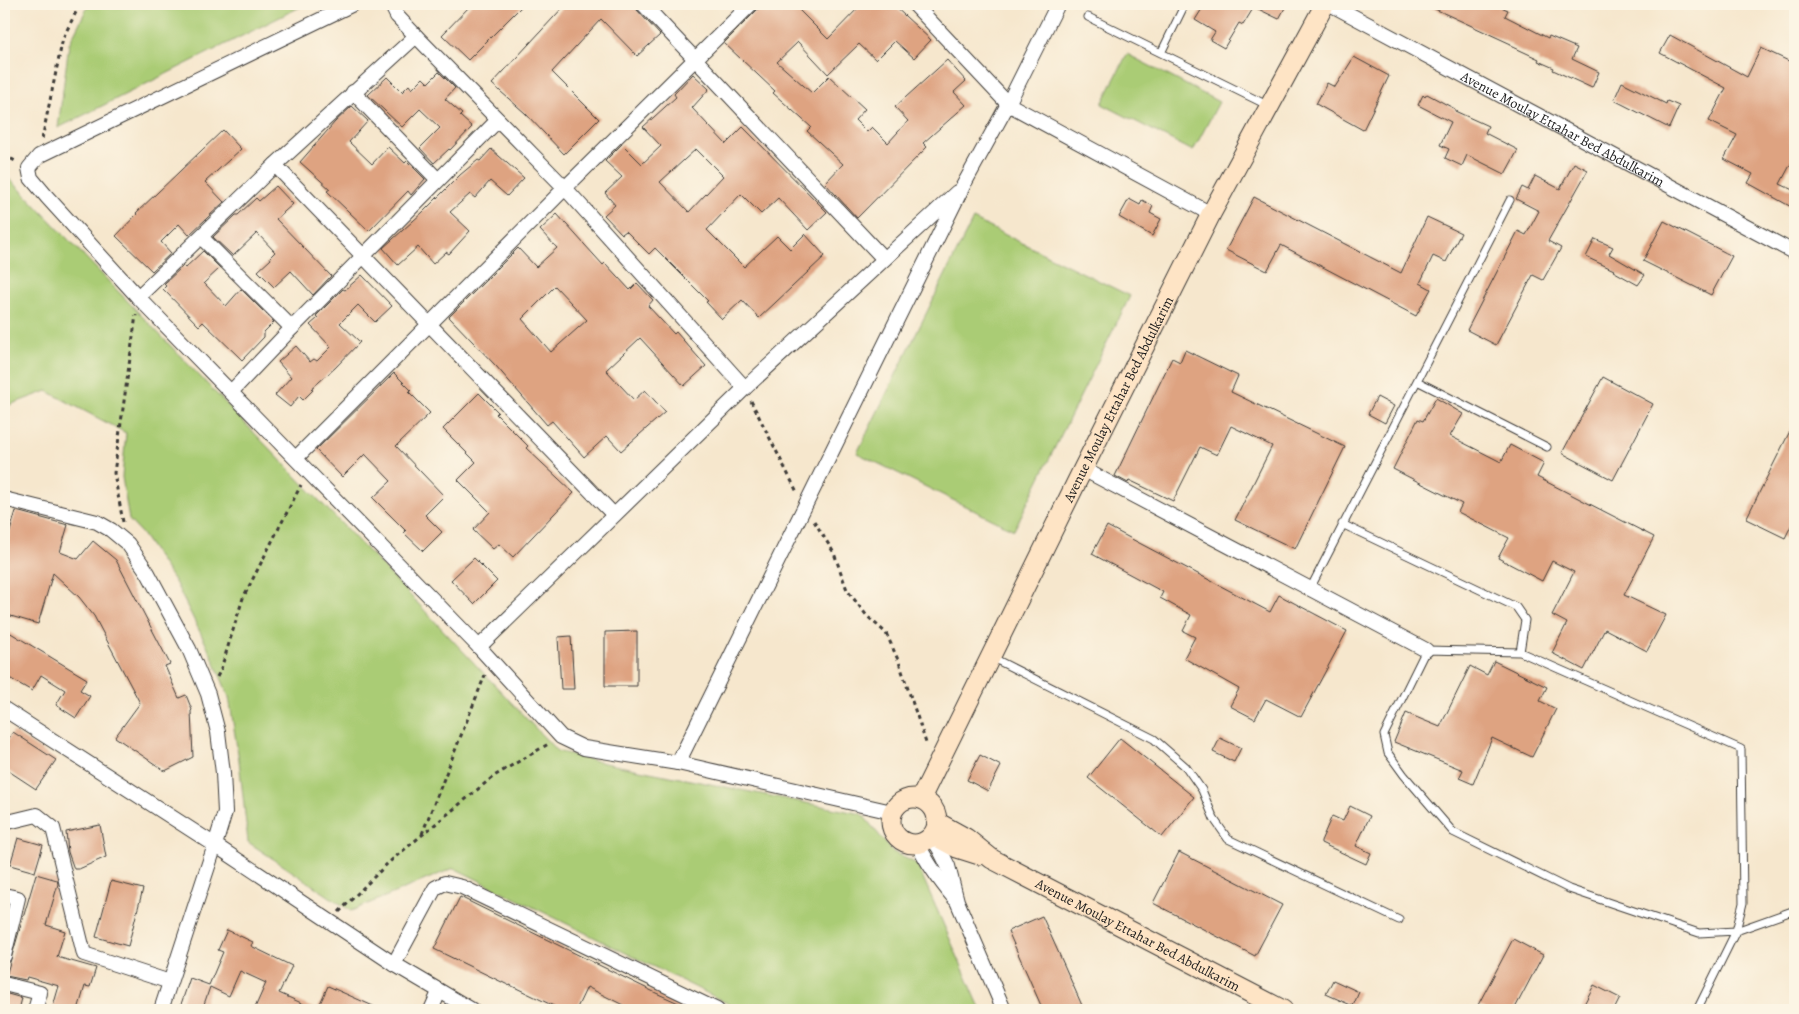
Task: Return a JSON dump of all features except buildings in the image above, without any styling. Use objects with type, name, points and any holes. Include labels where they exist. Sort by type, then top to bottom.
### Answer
[{"type":"street","points":[[353,4],[39,156],[29,168],[31,178],[138,297],[479,647],[561,737],[584,748],[678,763],[892,812]]},
{"type":"street","points":[[391,4],[397,16],[565,188],[744,388]]},
{"type":"street","points":[[643,4],[884,259]]},
{"type":"street","points":[[296,458],[751,4]]},
{"type":"street","points":[[914,4],[1008,104],[1211,214]]},
{"type":"street","points":[[678,763],[963,186],[1008,104],[1058,4]]},
{"type":"street","name":"Avenue Moulay Ettahar Bed Abdulkarim","points":[[921,798],[1211,214],[1325,4]]},
{"type":"street","name":"Avenue Moulay Ettahar Bed Abdulkarim","points":[[1330,4],[1795,253]]},
{"type":"street","points":[[138,297],[275,165],[416,36]]},
{"type":"street","points":[[353,92],[438,180]]},
{"type":"street","points":[[231,392],[498,120]]},
{"type":"street","points":[[275,165],[614,515]]},
{"type":"street","points":[[479,647],[744,388],[963,186]]},
{"type":"street","points":[[201,237],[292,328]]},
{"type":"street","points":[[1083,469],[1309,590],[1426,650]]},
{"type":"street","points":[[4,499],[97,522],[111,530],[128,544],[148,573],[189,649],[208,694],[218,732],[224,783],[225,812],[161,1010]]},
{"type":"street","points":[[4,709],[215,845],[394,964],[472,1010]]},
{"type":"street","points":[[930,834],[904,842],[898,838],[891,826],[892,812],[896,806],[908,798],[921,798],[933,808],[936,814],[930,834],[927,862],[938,879],[957,901],[1004,1010]]},
{"type":"street","points":[[4,823],[37,815],[53,828],[84,954],[170,982]]},
{"type":"street","name":"Avenue Moulay Ettahar Bed Abdulkarim","points":[[930,834],[957,848],[992,859],[1283,1010]]},
{"type":"street","points":[[394,964],[435,888],[444,883],[462,887],[717,1010]]},
{"type":"street","points":[[4,895],[18,898],[4,956]]},
{"type":"street","points":[[4,984],[40,993],[35,1010]]},
{"type":"street","points":[[431,1010],[439,992]]},
{"type":"lane","points":[[1161,53],[1185,4]]},
{"type":"lane","points":[[1088,17],[1270,107]]},
{"type":"lane","points":[[1309,590],[1510,200]]},
{"type":"lane","points":[[1417,381],[1547,447]]},
{"type":"lane","points":[[1342,524],[1516,607],[1525,620],[1520,652]]},
{"type":"lane","points":[[1697,1010],[1736,930],[1743,903],[1741,749],[1520,652],[1426,650],[1384,735],[1388,753],[1404,775],[1453,832],[1569,889],[1699,933],[1736,930],[1795,910]]},
{"type":"lane","points":[[991,657],[1154,739],[1186,767],[1202,790],[1214,819],[1228,838],[1399,920]]},
{"type":"path","points":[[39,156],[63,38],[80,4]]},
{"type":"path","points":[[4,159],[10,158]]},
{"type":"path","points":[[128,544],[114,473],[138,297]]},
{"type":"path","points":[[744,388],[805,506],[834,553],[847,590],[867,616],[886,633],[900,662],[935,771]]},
{"type":"path","points":[[208,694],[221,669],[243,598],[308,471]]},
{"type":"path","points":[[421,836],[491,660]]},
{"type":"path","points":[[329,921],[388,863],[494,776],[561,737]]},
{"type":"green space","points":[[89,4],[306,4],[58,128],[69,44]]},
{"type":"green space","points":[[1127,54],[1219,102],[1193,151],[1102,104]]},
{"type":"green space","points":[[4,175],[16,185],[410,595],[557,751],[604,763],[862,814],[893,852],[917,864],[981,1010],[741,1010],[454,868],[351,911],[248,842],[239,760],[229,697],[211,654],[175,582],[142,534],[129,520],[122,477],[126,433],[47,391],[4,407]]},
{"type":"green space","points":[[973,219],[1130,296],[1014,530],[857,453]]}]
